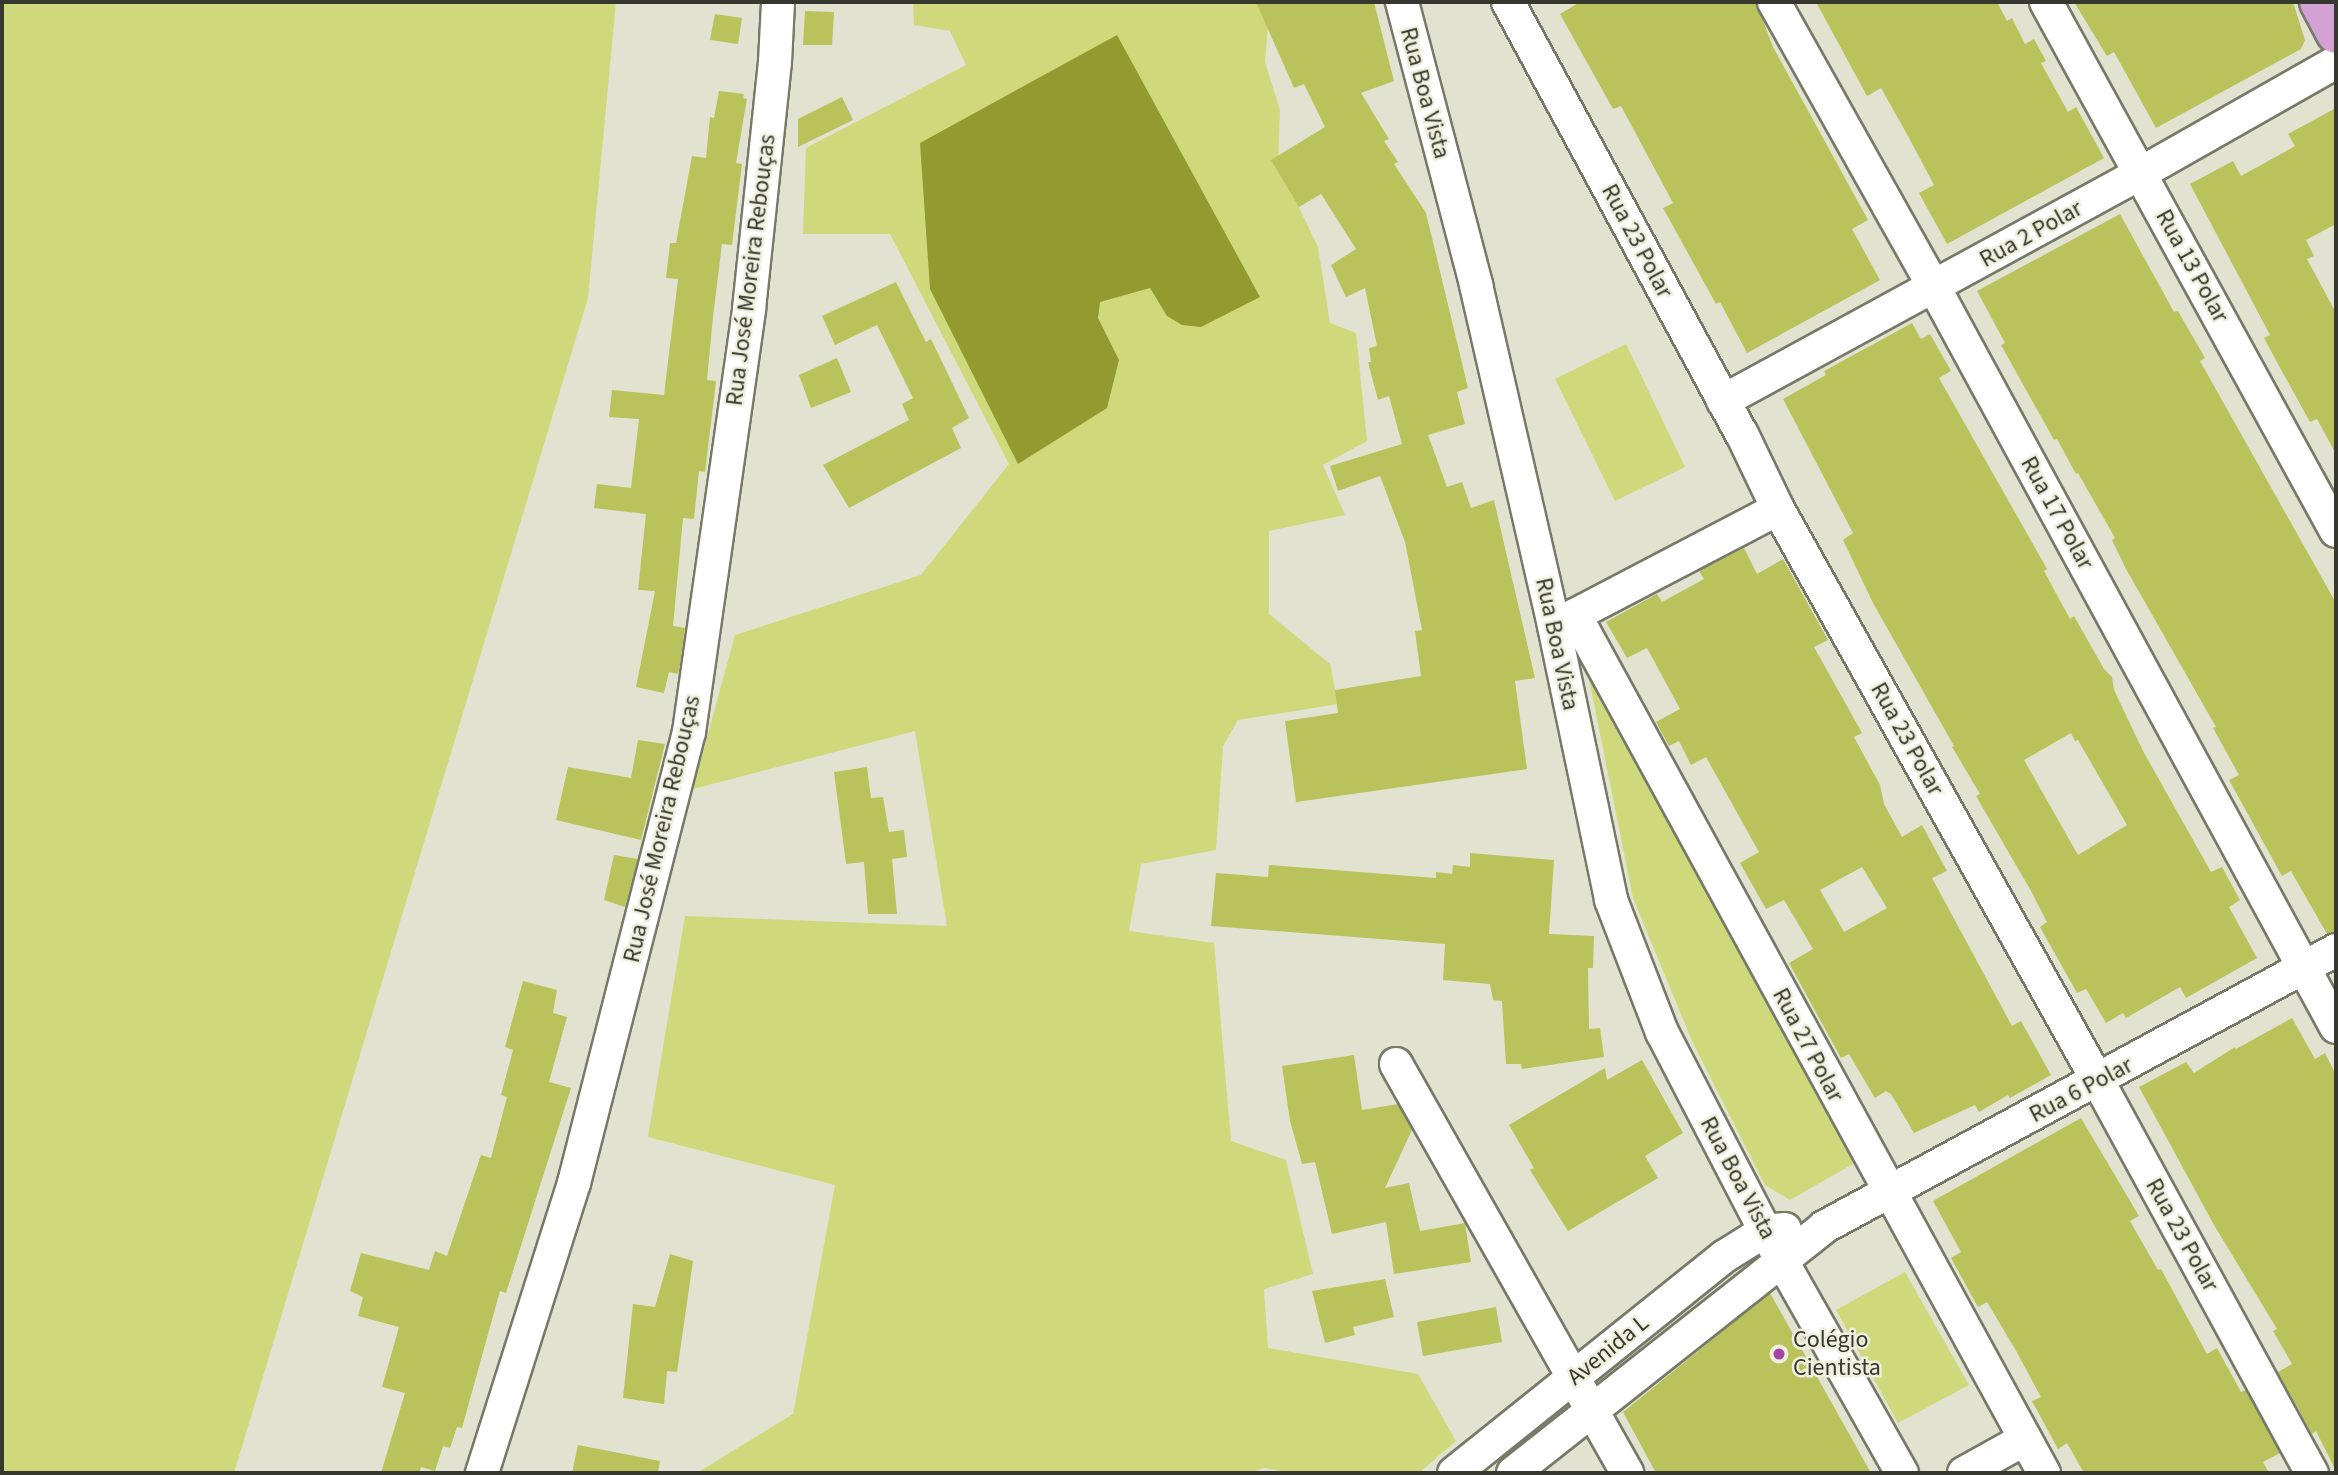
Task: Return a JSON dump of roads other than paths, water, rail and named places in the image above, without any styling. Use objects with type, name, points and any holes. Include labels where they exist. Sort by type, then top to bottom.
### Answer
[{"type":"main road","points":[[2319,2],[2336,34]]},
{"type":"street","name":"Rua José Moreira Rebouças","points":[[482,1473],[574,1183],[690,732],[749,309],[775,62],[778,2]]},
{"type":"street","name":"Rua Boa Vista","points":[[1402,2],[1565,620],[1611,900],[1662,1032],[1765,1231],[1902,1473]]},
{"type":"street","name":"Rua 23 Polar","points":[[1508,2],[1723,401],[1778,509],[2098,1081],[2312,1473]]},
{"type":"street","name":"Rua 17 Polar","points":[[1774,2],[1934,287],[2336,1027]]},
{"type":"street","name":"Rua 13 Polar","points":[[2046,2],[2336,531]]},
{"type":"street","name":"Rua 2 Polar","points":[[1723,401],[2141,173],[2336,62]]},
{"type":"street","points":[[1565,620],[1778,509]]},
{"type":"street","name":"Rua 27 Polar","points":[[1565,620],[2044,1473]]},
{"type":"street","name":"Rua 6 Polar","points":[[1782,1261],[1824,1227],[2336,950]]},
{"type":"street","points":[[1396,1064],[1627,1473]]},
{"type":"street","name":"Rua 6 Polar","points":[[1765,1231],[1824,1227]]},
{"type":"street","name":"Avenida L","points":[[1454,1473],[1715,1264],[1765,1231]]},
{"type":"street","name":"Avenida L","points":[[1513,1473],[1782,1261]]},
{"type":"street","points":[[1964,1473],[2025,1439]]},
{"type":"place","name":"Colégio Cientista","points":[[1779,1354]]}]
